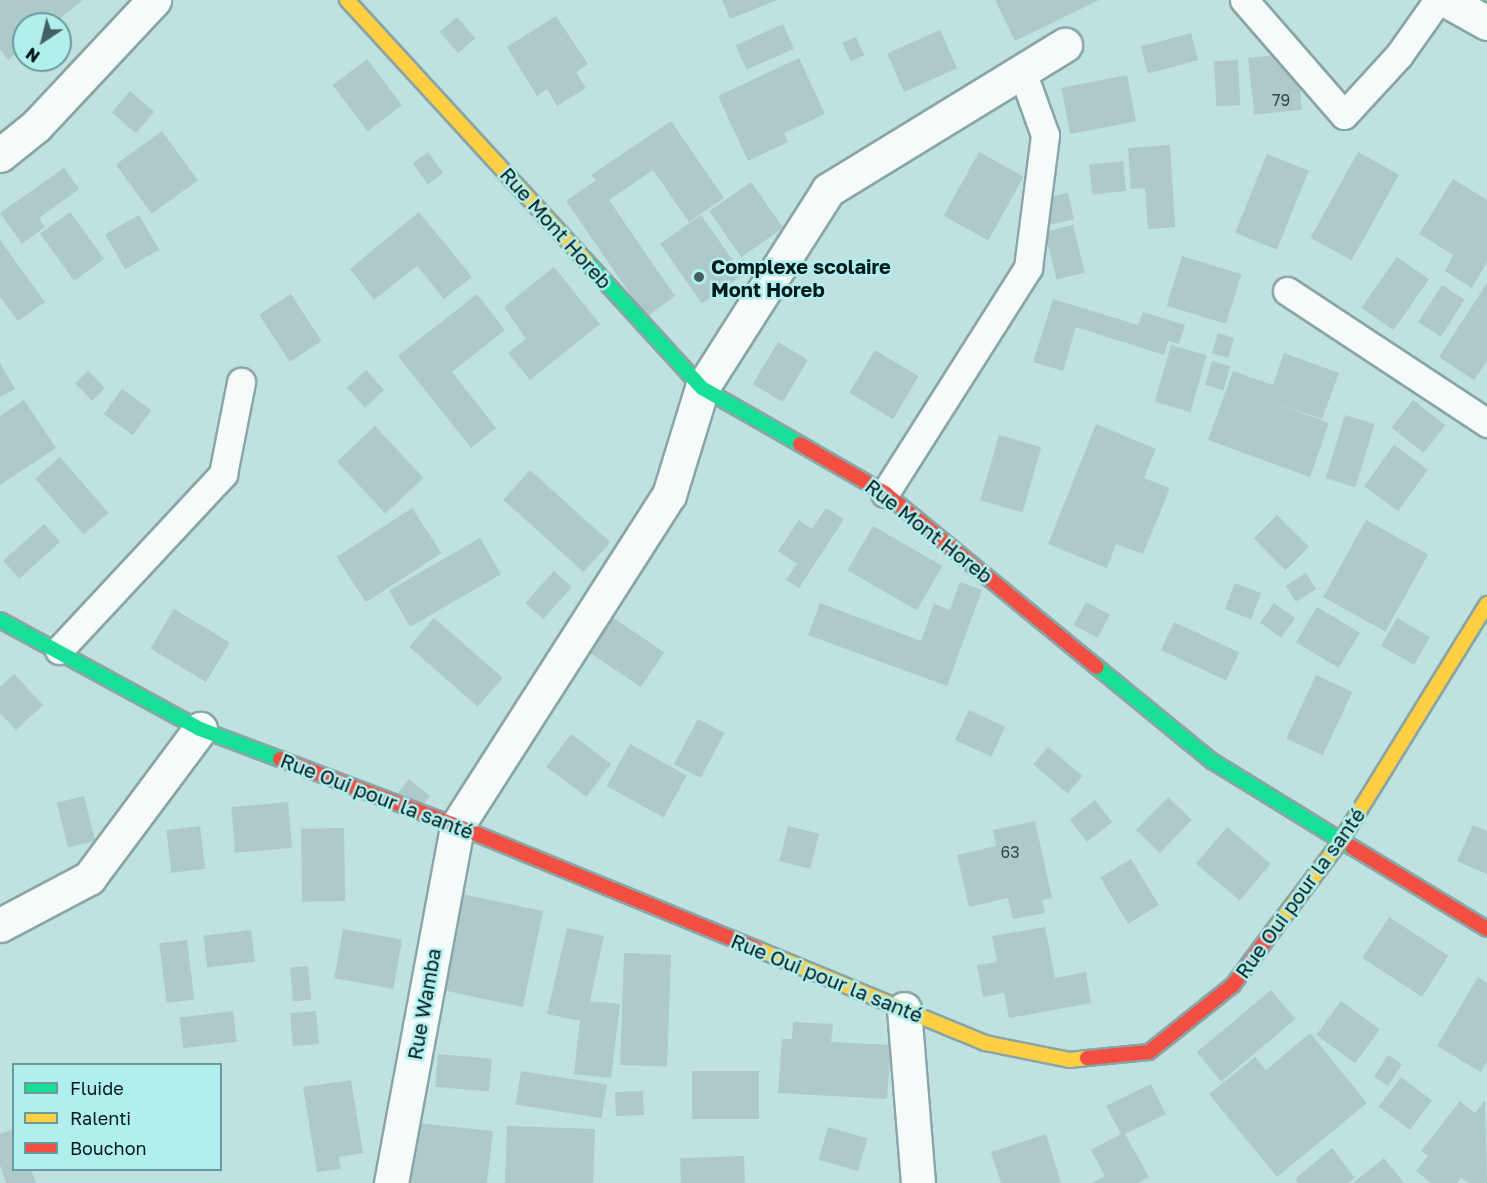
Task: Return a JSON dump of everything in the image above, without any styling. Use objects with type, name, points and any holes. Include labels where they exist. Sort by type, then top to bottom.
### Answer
[{"type":"street","points":[[0,155],[36,126],[154,0]]},
{"type":"street","name":"Rue Mont Horeb","points":[[347,0],[702,388],[885,493],[1212,761],[1340,842],[1487,929]]},
{"type":"street","points":[[1446,0],[1487,23]]},
{"type":"street","points":[[457,826],[669,495],[702,388],[828,190],[1065,45]]},
{"type":"street","name":"Rue Oui pour la santé","points":[[0,620],[59,650],[200,729],[457,826],[985,1042],[1071,1060],[1149,1052],[1233,985],[1340,842],[1487,604]]},
{"type":"street","points":[[0,925],[89,878],[200,729]]},
{"type":"street","name":"Rue Wamba","points":[[391,1183],[457,826]]},
{"type":"street","points":[[904,1009],[918,1183]]},
{"type":"lane","points":[[1244,0],[1344,115],[1399,56],[1438,0]]},
{"type":"lane","points":[[885,493],[1028,268],[1045,135],[1022,71]]},
{"type":"lane","points":[[1287,291],[1487,423]]},
{"type":"lane","points":[[59,650],[223,474],[241,382]]},
{"type":"building","points":[[0,0],[83,0],[68,12],[12,12],[12,57],[8,60],[0,49]]},
{"type":"building","points":[[722,0],[777,0],[730,19]]},
{"type":"building","points":[[995,0],[1099,0],[1015,41]]},
{"type":"building","points":[[556,16],[588,64],[576,72],[586,88],[557,106],[547,89],[537,96],[507,47]]},
{"type":"building","points":[[457,17],[475,38],[458,53],[440,32]]},
{"type":"building","points":[[783,24],[794,49],[746,70],[735,45]]},
{"type":"building","points":[[940,30],[957,68],[904,92],[887,54]]},
{"type":"building","points":[[1191,33],[1198,60],[1148,74],[1141,46]]},
{"type":"building","points":[[856,37],[864,55],[850,61],[842,43]]},
{"type":"building","points":[[1296,53],[1302,110],[1254,115],[1248,58]]},
{"type":"building","points":[[799,58],[825,114],[784,133],[788,142],[748,161],[718,96]]},
{"type":"building","points":[[367,59],[402,105],[368,131],[333,85]]},
{"type":"building","points":[[1238,60],[1240,105],[1216,106],[1214,61]]},
{"type":"building","points":[[1127,75],[1136,121],[1070,134],[1061,88]]},
{"type":"building","points":[[130,91],[154,112],[136,133],[112,112]]},
{"type":"building","points":[[671,121],[724,198],[689,222],[653,170],[609,200],[675,296],[646,317],[566,201],[596,180],[591,175]]},
{"type":"building","points":[[162,131],[198,180],[152,214],[116,165]]},
{"type":"building","points":[[1170,145],[1175,227],[1148,229],[1145,188],[1131,189],[1128,148]]},
{"type":"building","points":[[428,152],[443,173],[428,184],[413,163]]},
{"type":"building","points":[[979,152],[1024,177],[988,241],[944,216]]},
{"type":"building","points":[[1358,152],[1399,175],[1352,260],[1310,238]]},
{"type":"building","points":[[1267,154],[1309,171],[1277,250],[1235,233]]},
{"type":"building","points":[[1123,161],[1126,191],[1092,194],[1089,165]]},
{"type":"building","points":[[64,168],[79,189],[39,218],[45,227],[22,244],[0,213]]},
{"type":"building","points":[[1453,179],[1487,200],[1487,262],[1472,288],[1445,271],[1453,255],[1419,234]]},
{"type":"building","points":[[751,182],[783,228],[741,257],[709,211]]},
{"type":"building","points":[[1068,193],[1074,219],[1047,226],[1041,199]]},
{"type":"building","points":[[70,212],[104,259],[74,281],[40,234]]},
{"type":"building","points":[[419,212],[472,277],[444,299],[417,266],[374,300],[350,269]]},
{"type":"building","points":[[139,215],[159,250],[125,269],[105,234]]},
{"type":"building","points":[[701,215],[743,275],[702,303],[660,244]]},
{"type":"building","points":[[1073,225],[1085,273],[1057,280],[1045,232]]},
{"type":"building","points":[[0,240],[45,302],[18,321],[0,297]]},
{"type":"building","points":[[1182,256],[1241,274],[1226,324],[1167,306]]},
{"type":"building","points":[[1397,257],[1429,279],[1393,330],[1361,308]]},
{"type":"building","points":[[554,267],[600,324],[530,380],[508,353],[526,339],[504,307]]},
{"type":"building","points":[[1487,283],[1487,361],[1474,380],[1439,357]]},
{"type":"building","points":[[1442,285],[1465,300],[1441,337],[1418,322]]},
{"type":"building","points":[[291,294],[321,341],[290,362],[259,315]]},
{"type":"building","points":[[477,294],[505,330],[452,372],[496,428],[471,448],[398,356]]},
{"type":"building","points":[[1053,299],[1138,325],[1143,312],[1185,325],[1179,344],[1168,341],[1164,355],[1076,327],[1063,371],[1033,362]]},
{"type":"building","points":[[1218,333],[1234,338],[1228,358],[1212,353]]},
{"type":"building","points":[[778,342],[808,360],[783,402],[753,384]]},
{"type":"building","points":[[1171,345],[1207,355],[1190,412],[1155,402]]},
{"type":"building","points":[[875,350],[919,376],[893,419],[849,393]]},
{"type":"building","points":[[1284,353],[1339,373],[1322,419],[1267,400],[1329,423],[1310,477],[1208,440],[1233,371],[1273,385]]},
{"type":"building","points":[[1212,361],[1230,366],[1223,390],[1205,385]]},
{"type":"building","points":[[0,363],[15,389],[0,397]]},
{"type":"building","points":[[366,370],[384,390],[365,407],[347,387]]},
{"type":"building","points":[[88,371],[105,388],[92,401],[75,384]]},
{"type":"building","points":[[122,389],[151,410],[133,435],[104,414]]},
{"type":"building","points":[[24,400],[56,448],[0,485],[0,416]]},
{"type":"building","points":[[1413,400],[1445,425],[1424,453],[1391,428]]},
{"type":"building","points":[[1345,415],[1375,424],[1355,487],[1326,478]]},
{"type":"building","points":[[1096,424],[1156,449],[1144,478],[1170,488],[1143,554],[1116,544],[1107,568],[1048,544]]},
{"type":"building","points":[[375,426],[423,478],[385,513],[337,461]]},
{"type":"building","points":[[999,435],[1041,447],[1023,512],[980,500]]},
{"type":"building","points":[[1394,445],[1428,470],[1398,511],[1364,486]]},
{"type":"building","points":[[60,457],[109,513],[84,534],[35,479]]},
{"type":"building","points":[[530,470],[610,542],[583,572],[503,500]]},
{"type":"building","points":[[412,508],[441,553],[366,602],[337,557]]},
{"type":"building","points":[[826,508],[844,519],[799,588],[786,580],[797,564],[778,551],[799,520],[812,529]]},
{"type":"building","points":[[1277,515],[1309,547],[1285,570],[1254,538]]},
{"type":"building","points":[[1366,520],[1428,554],[1385,631],[1323,597]]},
{"type":"building","points":[[44,524],[60,542],[19,579],[3,561]]},
{"type":"building","points":[[873,526],[942,566],[917,610],[848,570]]},
{"type":"building","points":[[480,538],[501,574],[410,627],[389,590]]},
{"type":"building","points":[[554,571],[572,587],[543,619],[525,603]]},
{"type":"building","points":[[1306,573],[1316,589],[1296,602],[1286,586]]},
{"type":"building","points":[[960,582],[982,590],[947,686],[808,635],[820,603],[921,641],[934,604],[950,610]]},
{"type":"building","points":[[1235,583],[1261,593],[1251,619],[1225,609]]},
{"type":"building","points":[[1086,602],[1110,615],[1098,638],[1074,625]]},
{"type":"building","points":[[1274,603],[1295,618],[1281,638],[1260,622]]},
{"type":"building","points":[[1317,607],[1360,633],[1339,668],[1296,642]]},
{"type":"building","points":[[174,609],[230,642],[206,682],[150,648]]},
{"type":"building","points":[[612,617],[664,652],[641,687],[589,652]]},
{"type":"building","points":[[434,618],[503,678],[478,706],[409,647]]},
{"type":"building","points":[[1397,618],[1430,637],[1414,665],[1381,646]]},
{"type":"building","points":[[1174,622],[1239,652],[1226,681],[1161,650]]},
{"type":"building","points":[[14,674],[43,705],[16,730],[0,713],[0,687]]},
{"type":"building","points":[[1316,675],[1352,692],[1323,755],[1286,738]]},
{"type":"building","points":[[969,710],[1005,727],[991,757],[955,740]]},
{"type":"building","points":[[698,719],[724,733],[701,778],[674,764]]},
{"type":"building","points":[[571,734],[611,764],[586,797],[546,767]]},
{"type":"building","points":[[630,744],[687,776],[664,817],[607,786]]},
{"type":"building","points":[[1048,747],[1082,776],[1068,794],[1033,765]]},
{"type":"building","points":[[409,779],[430,796],[414,816],[393,799]]},
{"type":"building","points":[[84,796],[95,841],[68,847],[57,803]]},
{"type":"building","points":[[1168,797],[1192,820],[1160,853],[1136,830]]},
{"type":"building","points":[[1095,800],[1112,822],[1087,842],[1070,820]]},
{"type":"building","points":[[288,802],[292,848],[235,853],[231,807]]},
{"type":"building","points":[[1035,821],[1052,898],[1042,900],[1045,913],[1013,919],[1008,898],[969,907],[957,855],[996,846],[993,830]]},
{"type":"building","points":[[1473,825],[1487,831],[1487,874],[1457,861]]},
{"type":"building","points":[[200,826],[205,869],[171,873],[166,830]]},
{"type":"building","points":[[788,826],[819,834],[810,869],[779,861]]},
{"type":"building","points":[[1227,827],[1271,864],[1240,900],[1196,864]]},
{"type":"building","points":[[344,828],[345,901],[302,902],[301,829]]},
{"type":"building","points":[[1131,859],[1159,905],[1128,924],[1100,878]]},
{"type":"building","points":[[462,894],[543,911],[523,1007],[442,990]]},
{"type":"building","points":[[1389,917],[1449,956],[1422,997],[1362,958]]},
{"type":"building","points":[[1045,927],[1055,978],[1086,972],[1091,1003],[1009,1018],[1004,993],[983,997],[977,965],[997,962],[992,936]]},
{"type":"building","points":[[567,928],[604,936],[590,1001],[620,1004],[611,1078],[574,1074],[580,1021],[547,1014]]},
{"type":"building","points":[[343,929],[402,939],[393,989],[334,978]]},
{"type":"building","points":[[251,930],[255,962],[207,968],[203,936]]},
{"type":"building","points":[[187,940],[194,1000],[167,1003],[159,943]]},
{"type":"building","points":[[624,953],[671,955],[667,1067],[620,1065]]},
{"type":"building","points":[[308,966],[311,1000],[293,1001],[290,968]]},
{"type":"building","points":[[1478,977],[1487,983],[1487,1062],[1481,1072],[1437,1046]]},
{"type":"building","points":[[1271,990],[1295,1019],[1221,1081],[1197,1052]]},
{"type":"building","points":[[1341,1001],[1380,1029],[1355,1063],[1316,1035]]},
{"type":"building","points":[[233,1011],[237,1042],[183,1048],[179,1018]]},
{"type":"building","points":[[316,1011],[319,1044],[293,1046],[290,1013]]},
{"type":"building","points":[[793,1022],[833,1024],[831,1042],[891,1045],[887,1099],[778,1093],[782,1039],[792,1039]]},
{"type":"building","points":[[1310,1033],[1367,1103],[1277,1177],[1209,1094],[1255,1057],[1266,1070]]},
{"type":"building","points":[[438,1054],[492,1059],[489,1092],[435,1087]]},
{"type":"building","points":[[1388,1055],[1402,1064],[1388,1086],[1374,1077]]},
{"type":"building","points":[[521,1071],[607,1085],[602,1118],[516,1105]]},
{"type":"building","points":[[692,1071],[759,1071],[759,1119],[692,1119]]},
{"type":"building","points":[[1401,1077],[1432,1100],[1410,1130],[1379,1107]]},
{"type":"building","points":[[351,1080],[363,1153],[339,1157],[341,1169],[317,1172],[303,1087]]},
{"type":"building","points":[[1151,1084],[1166,1114],[1125,1134],[1149,1177],[1138,1183],[1092,1183],[1105,1176],[1091,1150],[1121,1134],[1106,1106]]},
{"type":"building","points":[[643,1091],[644,1115],[616,1116],[615,1092]]},
{"type":"building","points":[[1485,1100],[1487,1183],[1469,1183],[1461,1178],[1457,1183],[1431,1183],[1416,1171],[1428,1156],[1421,1151],[1460,1101],[1475,1113]]},
{"type":"building","points":[[416,1123],[493,1131],[487,1183],[410,1183]]},
{"type":"building","points":[[507,1126],[595,1129],[593,1183],[505,1183]]},
{"type":"building","points":[[828,1127],[867,1138],[858,1171],[819,1160]]},
{"type":"building","points":[[12,1130],[12,1171],[31,1171],[36,1183],[6,1183],[0,1165],[0,1134]]},
{"type":"building","points":[[1046,1134],[1061,1183],[1001,1183],[991,1152]]},
{"type":"building","points":[[1332,1148],[1355,1178],[1348,1183],[1298,1183],[1295,1179]]},
{"type":"building","points":[[744,1156],[745,1183],[681,1183],[680,1158]]},
{"type":"building","points":[[1384,1158],[1404,1183],[1353,1183]]},
{"type":"traffic: fast","points":[[586,261],[702,388],[800,444]]},
{"type":"traffic: fast","points":[[0,620],[200,729],[280,759]]},
{"type":"traffic: fast","points":[[1097,667],[1212,761],[1352,847]]},
{"type":"traffic: slow","points":[[347,0],[586,261]]},
{"type":"traffic: slow","points":[[1273,931],[1340,842],[1487,604]]},
{"type":"traffic: slow","points":[[757,949],[985,1043],[1070,1060],[1087,1058]]},
{"type":"traffic: jam","points":[[800,444],[885,493],[1097,667]]},
{"type":"traffic: jam","points":[[280,759],[457,826],[757,949]]},
{"type":"traffic: jam","points":[[1352,847],[1487,929]]},
{"type":"traffic: jam","points":[[1087,1058],[1149,1052],[1233,985],[1273,931]]},
{"type":"place","name":"Complexe scolaire Mont Horeb","points":[[699,277]]}]
